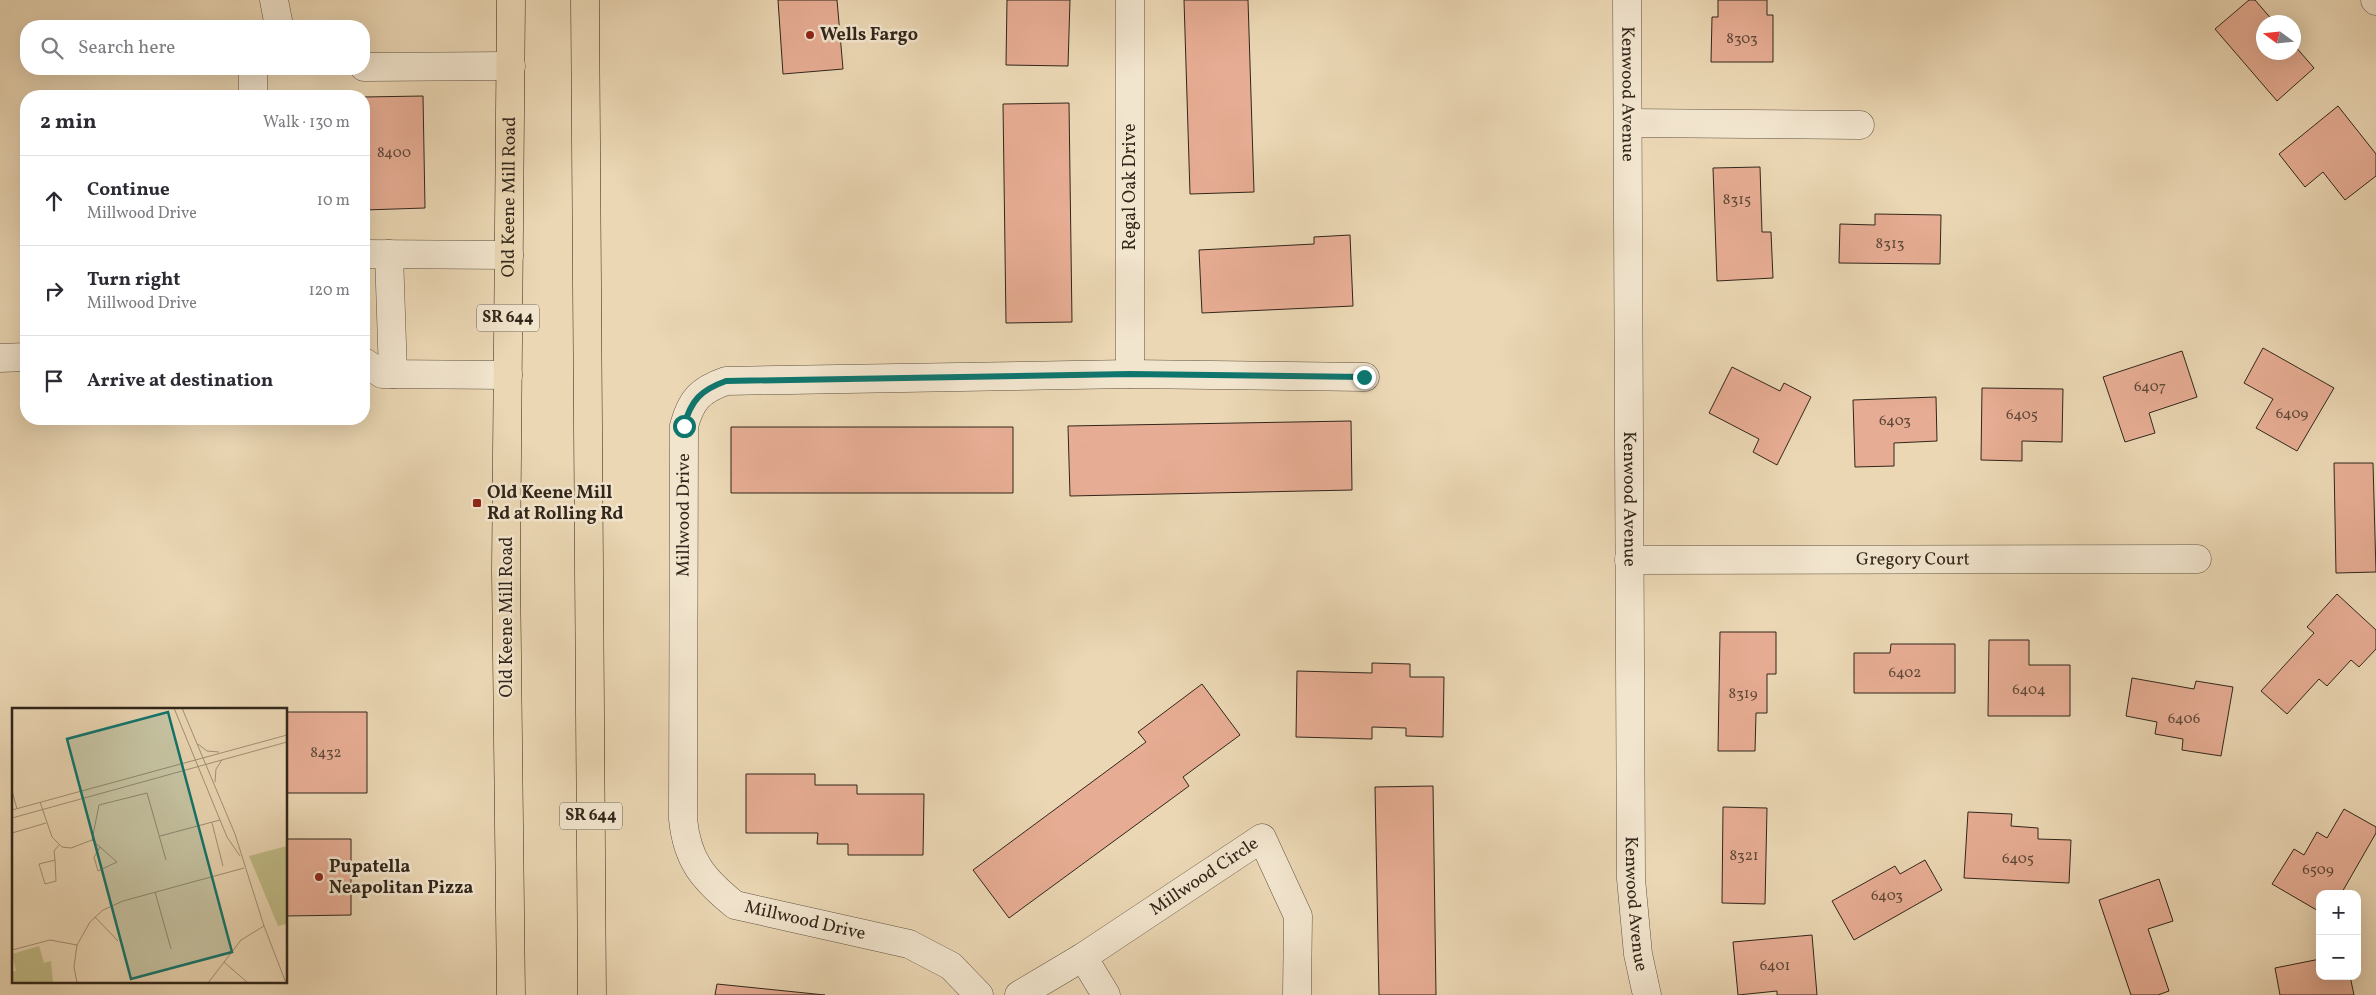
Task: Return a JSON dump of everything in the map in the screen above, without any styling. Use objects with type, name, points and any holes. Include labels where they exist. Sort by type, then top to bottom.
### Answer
[{"type":"main road","name":"Old Keene Mill Road","points":[[511,0],[506,570],[511,995]]},
{"type":"main road","name":"SR 644","points":[[584,0],[592,995]]},
{"type":"street","points":[[274,0],[278,20]]},
{"type":"street","name":"Regal Oak Drive","points":[[1130,0],[1130,374]]},
{"type":"street","name":"Kenwood Avenue","points":[[1627,0],[1631,878],[1638,954],[1647,995]]},
{"type":"street","points":[[370,67],[511,66]]},
{"type":"street","points":[[253,75],[254,90]]},
{"type":"street","points":[[1628,123],[1860,126]]},
{"type":"street","points":[[393,374],[376,254],[509,255]]},
{"type":"street","points":[[0,358],[20,357]]},
{"type":"street","points":[[370,366],[382,374],[508,375]]},
{"type":"street","name":"Millwood Drive","points":[[979,995],[951,966],[909,944],[735,905],[712,887],[694,864],[685,837],[683,819],[684,426],[688,409],[699,395],[708,388],[726,381],[1130,374],[1364,377]]},
{"type":"street","name":"Gregory Court","points":[[1629,560],[2197,559]]},
{"type":"street","name":"Millwood Circle","points":[[1019,995],[1083,957],[1262,838],[1298,916],[1297,995]]},
{"type":"street","points":[[1083,957],[1106,995]]},
{"type":"building","name":"Wells Fargo","points":[[778,0],[837,0],[843,69],[783,74]]},
{"type":"building","points":[[1007,0],[1070,0],[1068,66],[1006,65]]},
{"type":"building","points":[[1184,0],[1248,0],[1254,192],[1190,194]]},
{"type":"building","points":[[1718,0],[1767,0],[1767,15],[1773,15],[1773,62],[1711,62],[1712,17],[1718,17]]},
{"type":"building","points":[[2249,0],[2255,0],[2268,15],[2256,15],[2256,60],[2301,60],[2301,53],[2314,68],[2277,101],[2215,29]]},
{"type":"building","points":[[423,96],[425,208],[370,210],[370,97]]},
{"type":"building","points":[[1069,103],[1072,322],[1006,323],[1003,104]]},
{"type":"building","points":[[2338,106],[2376,154],[2376,176],[2345,200],[2323,172],[2305,187],[2279,154]]},
{"type":"building","points":[[1760,167],[1762,232],[1771,232],[1773,278],[1717,281],[1713,168]]},
{"type":"building","points":[[1875,214],[1941,215],[1940,264],[1839,263],[1840,224],[1875,225]]},
{"type":"building","points":[[1350,235],[1353,306],[1202,313],[1199,250],[1314,244],[1314,237]]},
{"type":"building","points":[[2263,348],[2334,388],[2297,451],[2256,428],[2273,399],[2244,383]]},
{"type":"building","points":[[2182,351],[2197,397],[2149,413],[2155,433],[2125,442],[2103,377]]},
{"type":"building","points":[[1732,367],[1780,391],[1784,383],[1811,397],[1777,465],[1753,452],[1759,439],[1709,413]]},
{"type":"building","points":[[1982,388],[2063,389],[2062,442],[2022,441],[2022,461],[1981,460]]},
{"type":"building","points":[[1936,397],[1937,441],[1894,443],[1894,466],[1855,467],[1853,400]]},
{"type":"building","points":[[1351,421],[1352,490],[1070,496],[1068,426]]},
{"type":"building","points":[[731,427],[1013,427],[1013,493],[731,493]]},
{"type":"building","points":[[2334,463],[2373,463],[2376,572],[2336,573]]},
{"type":"building","points":[[2337,594],[2376,630],[2376,649],[2359,667],[2351,660],[2327,686],[2319,679],[2287,714],[2261,691],[2314,633],[2307,627]]},
{"type":"building","points":[[1720,632],[1776,632],[1776,674],[1767,674],[1767,713],[1756,713],[1755,751],[1718,751]]},
{"type":"building","points":[[1989,640],[2029,640],[2029,665],[2070,665],[2070,716],[1988,716]]},
{"type":"building","points":[[1891,644],[1955,644],[1955,693],[1854,693],[1854,653],[1890,653]]},
{"type":"building","points":[[1372,663],[1410,664],[1410,677],[1444,677],[1443,737],[1406,736],[1406,728],[1372,727],[1372,739],[1296,737],[1297,671],[1372,673]]},
{"type":"building","points":[[2132,678],[2194,689],[2196,681],[2233,687],[2221,756],[2182,750],[2183,739],[2155,734],[2157,722],[2126,716]]},
{"type":"building","points":[[1202,684],[1240,735],[1183,777],[1189,786],[1009,918],[973,870],[1146,742],[1138,732]]},
{"type":"building","points":[[288,712],[367,712],[367,793],[288,793]]},
{"type":"building","points":[[746,774],[815,774],[815,785],[857,785],[857,794],[924,794],[923,855],[848,855],[848,844],[817,844],[818,833],[746,833]]},
{"type":"building","points":[[1433,786],[1436,995],[1379,995],[1375,787]]},
{"type":"building","points":[[1723,807],[1767,808],[1765,904],[1722,903]]},
{"type":"building","points":[[2344,809],[2376,827],[2376,833],[2343,890],[2316,890],[2316,910],[2272,884],[2294,849],[2304,855],[2317,832],[2327,838]]},
{"type":"building","points":[[1968,812],[2012,814],[2011,826],[2038,828],[2038,839],[2071,840],[2069,883],[1964,878]]},
{"type":"building","name":"Pupatella Neapolitan Pizza","points":[[288,839],[351,839],[351,915],[288,916]]},
{"type":"building","points":[[1925,860],[1942,890],[1854,940],[1832,901],[1895,866],[1900,874]]},
{"type":"building","points":[[2159,879],[2173,921],[2148,929],[2169,991],[2158,995],[2131,995],[2099,900]]},
{"type":"building","points":[[1812,935],[1817,995],[1777,995],[1777,991],[1738,995],[1733,942]]},
{"type":"building","points":[[2316,960],[2316,980],[2351,980],[2354,995],[2280,995],[2275,968]]},
{"type":"building","points":[[717,984],[825,995],[715,995]]},
{"type":"place","name":"Wells Fargo","points":[[810,35]]},
{"type":"place","name":"Old Keene Mill Rd at Rolling Rd","points":[[477,503]]},
{"type":"place","name":"Pupatella Neapolitan Pizza","points":[[319,877]]},
{"type":"route","points":[[684,426],[688,409],[699,395],[708,388],[726,381],[1130,374],[1364,377]]}]
